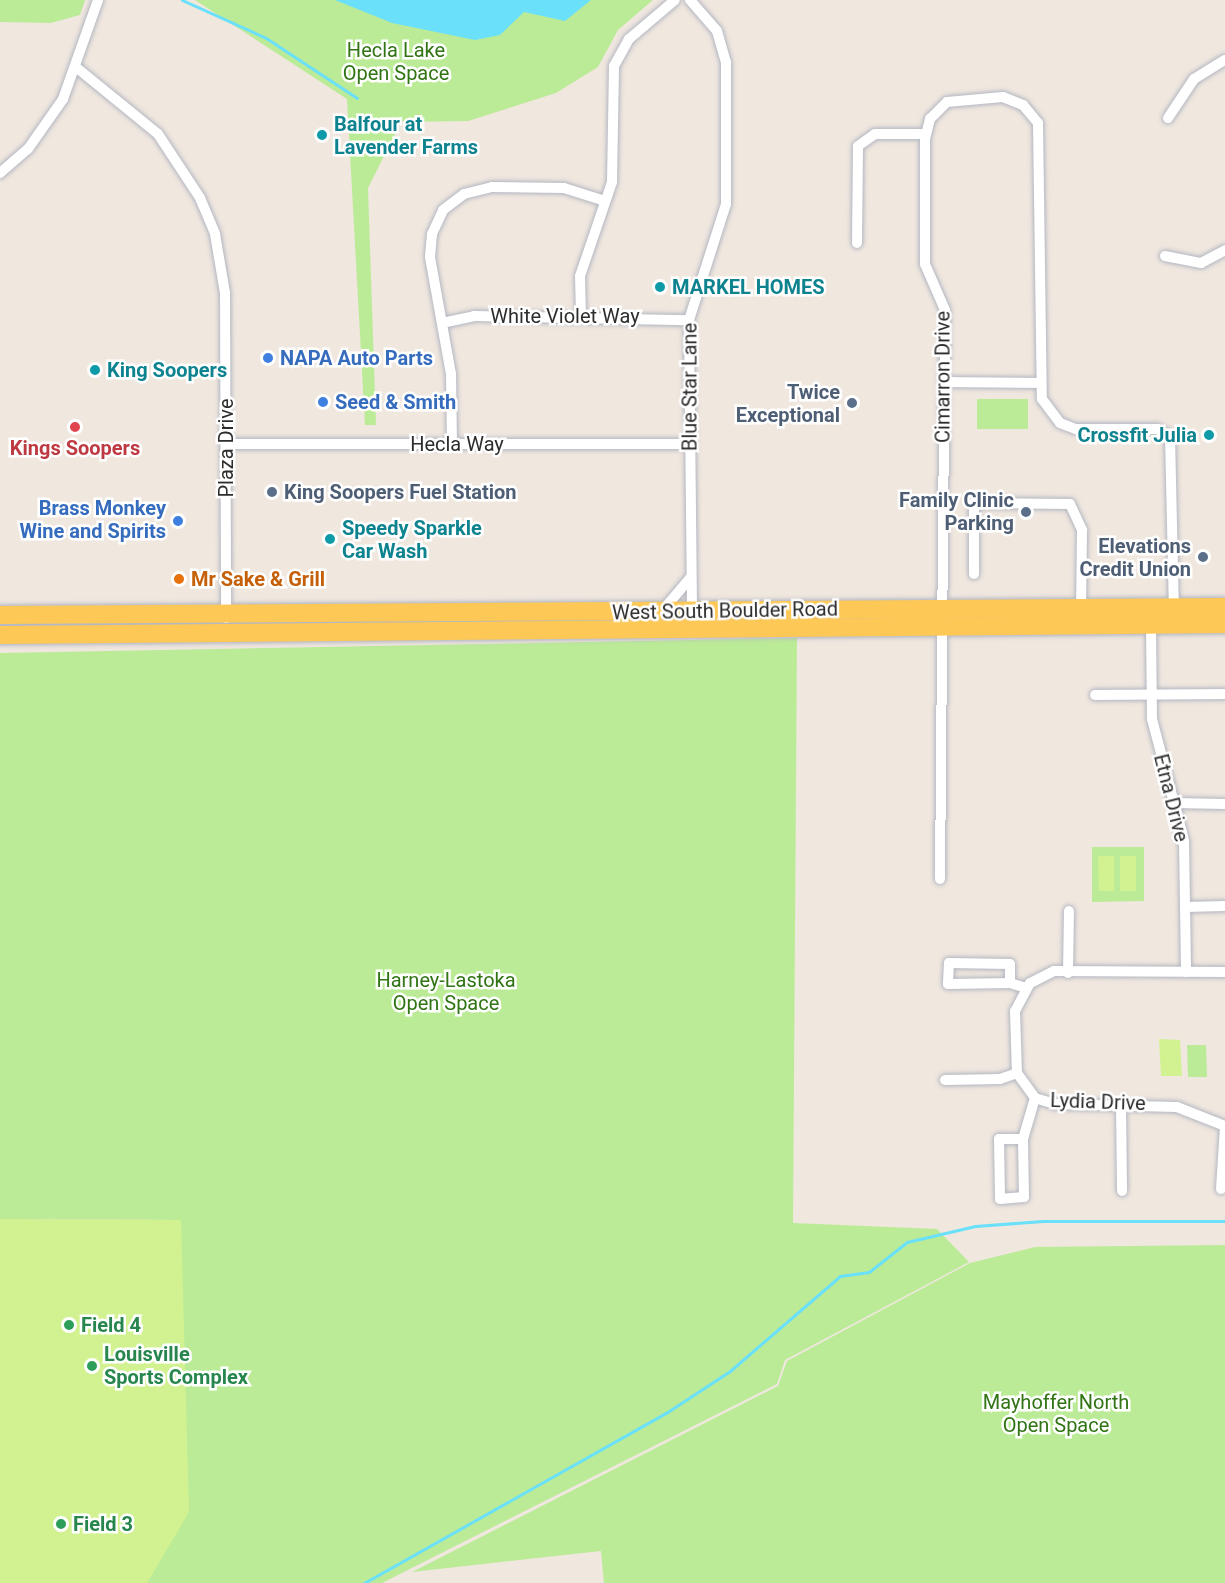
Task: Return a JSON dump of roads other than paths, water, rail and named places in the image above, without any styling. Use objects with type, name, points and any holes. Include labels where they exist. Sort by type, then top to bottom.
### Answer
[{"type":"main road","name":"West South Boulder Road","points":[[226,624],[1082,617],[1174,607],[1225,608]]},
{"type":"main road","name":"West South Boulder Road","points":[[226,624],[661,612],[692,620]]},
{"type":"main road","points":[[0,615],[226,624]]},
{"type":"main road","name":"West South Boulder Road","points":[[1082,617],[1151,625],[1225,624]]},
{"type":"main road","points":[[0,635],[226,624]]},
{"type":"street","points":[[0,173],[46,125],[77,68],[98,0]]},
{"type":"street","points":[[581,316],[580,276],[612,182],[614,66],[629,39],[675,0]]},
{"type":"street","name":"Blue Star Lane","points":[[690,0],[717,31],[726,62],[726,192],[721,226],[689,320],[692,620]]},
{"type":"street","points":[[1168,118],[1194,79],[1225,60]]},
{"type":"street","name":"Plaza Drive","points":[[77,68],[158,134],[200,198],[215,234],[225,293],[226,624]]},
{"type":"street","name":"Cimarron Drive","points":[[940,879],[943,297],[925,264],[925,134],[936,109],[968,96],[1014,100],[1038,123],[1040,383],[1049,412],[1076,429],[1157,429],[1170,436],[1174,607]]},
{"type":"street","points":[[857,243],[858,146],[875,134],[925,134]]},
{"type":"street","points":[[452,444],[452,374],[430,257],[432,234],[443,210],[464,194],[492,187],[564,188],[605,201]]},
{"type":"street","points":[[1165,256],[1201,263],[1225,250]]},
{"type":"street","name":"White Violet Way","points":[[442,323],[474,316],[581,316],[689,320]]},
{"type":"street","points":[[944,382],[1040,383]]},
{"type":"street","name":"Hecla Way","points":[[226,444],[689,444]]},
{"type":"street","points":[[974,574],[974,503],[1070,504],[1082,530],[1082,617]]},
{"type":"street","points":[[661,612],[691,576]]},
{"type":"street","name":"Etna Drive","points":[[1151,625],[1151,694],[1184,841],[1186,972]]},
{"type":"street","points":[[1095,695],[1225,694]]},
{"type":"street","points":[[1174,803],[1225,804]]},
{"type":"street","points":[[1185,907],[1225,906]]},
{"type":"street","points":[[1068,973],[1069,911]]},
{"type":"street","points":[[1010,982],[1010,964],[949,963],[948,984],[1010,982],[1026,988]]},
{"type":"street","points":[[945,1080],[1000,1079],[1017,1073],[1015,1011],[1026,988],[1041,975],[1225,972]]},
{"type":"street","name":"Lydia Drive","points":[[1017,1073],[1035,1098],[1055,1104],[1177,1107],[1225,1126]]},
{"type":"street","points":[[1023,1138],[999,1138],[1000,1199],[1024,1197],[1023,1138],[1035,1098]]},
{"type":"street","points":[[1121,1105],[1122,1191]]},
{"type":"street","points":[[1221,1190],[1225,1126]]},
{"type":"water","points":[[335,0],[591,0],[565,21],[524,12],[500,35],[475,40],[392,23]]},
{"type":"waterway","points":[[182,0],[266,38],[357,98]]},
{"type":"waterway","points":[[364,1583],[666,1413],[730,1371],[840,1276],[869,1272],[907,1242],[975,1226],[1043,1221],[1225,1221]]},
{"type":"place","name":"Balfour at Lavender Farms","points":[[322,135]]},
{"type":"place","name":"MARKEL HOMES","points":[[660,287]]},
{"type":"place","name":"NAPA Auto Parts","points":[[268,358]]},
{"type":"place","name":"King Soopers","points":[[95,370]]},
{"type":"place","name":"Seed & Smith","points":[[323,402]]},
{"type":"place","name":"Twice Exceptional","points":[[852,403]]},
{"type":"place","name":"Kings Soopers","points":[[75,427]]},
{"type":"place","name":"Crossfit Julia","points":[[1209,435]]},
{"type":"place","name":"King Soopers Fuel Station","points":[[272,492]]},
{"type":"place","name":"Family Clinic Parking","points":[[1026,512]]},
{"type":"place","name":"Brass Monkey Wine and Spirits","points":[[178,521]]},
{"type":"place","name":"Speedy Sparkle Car Wash","points":[[330,539]]},
{"type":"place","name":"Elevations Credit Union","points":[[1203,557]]},
{"type":"place","name":"Mr Sake & Grill","points":[[179,579]]},
{"type":"place","name":"Field 4","points":[[69,1325]]},
{"type":"place","name":"Louisville Sports Complex","points":[[92,1366]]},
{"type":"place","name":"Field 3","points":[[61,1524]]},
{"type":"park label","name":"Hecla Lake Open Space","points":[[396,62]]},
{"type":"park label","name":"Harney-Lastoka Open Space","points":[[446,992]]},
{"type":"park label","name":"Mayhoffer North Open Space","points":[[1056,1414]]}]
